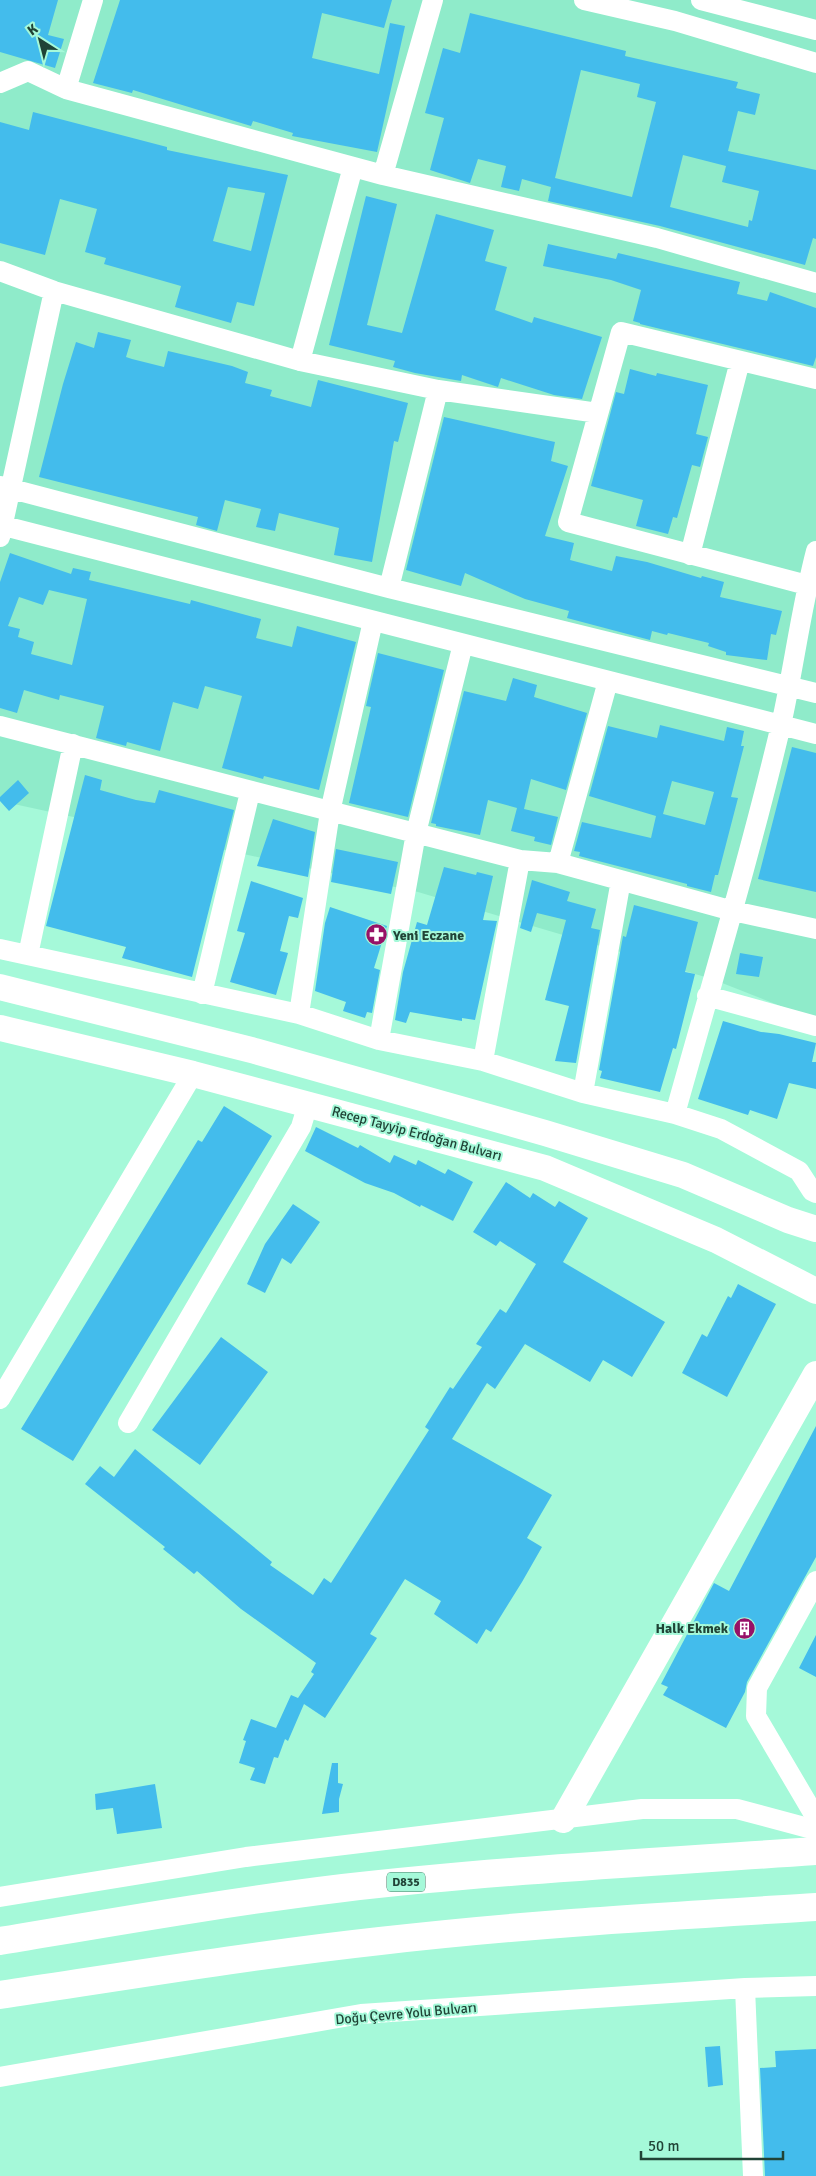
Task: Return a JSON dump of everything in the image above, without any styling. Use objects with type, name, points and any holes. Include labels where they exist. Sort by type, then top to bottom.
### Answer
[{"type":"highway","name":"D835","points":[[0,1941],[202,1907],[344,1888],[598,1865],[816,1852]]},
{"type":"highway","points":[[0,1995],[223,1961],[381,1940],[816,1907]]},
{"type":"main road","points":[[0,987],[255,1051],[545,1133],[683,1175],[788,1220],[816,1229]]},
{"type":"main road","name":"Recep Tayyip Erdoğan Bulvarı","points":[[0,1028],[193,1074],[545,1168],[716,1240],[816,1292]]},
{"type":"main road","points":[[563,1820],[816,1374]]},
{"type":"street","points":[[66,89],[93,0]]},
{"type":"street","points":[[383,175],[433,0]]},
{"type":"street","points":[[584,0],[675,21],[816,63]]},
{"type":"street","points":[[701,0],[816,30]]},
{"type":"street","points":[[0,83],[28,71],[66,89],[353,167],[657,238],[816,283]]},
{"type":"street","points":[[300,360],[353,167]]},
{"type":"street","points":[[0,271],[54,291],[300,360],[438,390],[598,413]]},
{"type":"street","points":[[54,291],[6,487],[1,530],[373,621],[816,734]]},
{"type":"street","points":[[807,586],[568,522],[620,332],[816,379]]},
{"type":"street","points":[[690,555],[740,361]]},
{"type":"street","points":[[389,588],[438,390]]},
{"type":"street","points":[[6,487],[389,588],[816,693]]},
{"type":"street","points":[[675,1114],[733,911],[781,724],[807,586],[816,551]]},
{"type":"street","points":[[299,1014],[330,812],[373,621]]},
{"type":"street","points":[[379,1040],[416,833],[463,644]]},
{"type":"street","points":[[558,863],[608,681]]},
{"type":"street","points":[[0,726],[250,792],[520,860],[558,863],[733,911],[816,929]]},
{"type":"street","points":[[28,955],[73,744]]},
{"type":"street","points":[[202,994],[250,792]]},
{"type":"street","points":[[484,1061],[520,860]]},
{"type":"street","points":[[583,1093],[621,880]]},
{"type":"street","points":[[0,949],[299,1014],[379,1040],[484,1061],[583,1093],[675,1114],[721,1129],[799,1171],[812,1191],[816,1193]]},
{"type":"street","points":[[708,996],[816,1026]]},
{"type":"street","points":[[0,1399],[193,1074]]},
{"type":"street","points":[[128,1423],[301,1127],[308,1104]]},
{"type":"street","points":[[816,1581],[757,1688],[756,1716],[816,1818]]},
{"type":"street","points":[[0,1897],[246,1857],[642,1809],[737,1808],[816,1830]]},
{"type":"street","name":"Doğu Çevre Yolu Bulvarı","points":[[0,2077],[361,2014],[745,1988],[816,1986]]},
{"type":"street","points":[[745,1988],[753,2176]]},
{"type":"shaded area","points":[[2,0],[816,0],[816,1020],[712,979],[418,892],[0,801],[0,3]]},
{"type":"building","points":[[0,0],[58,0],[48,35],[64,39],[55,68],[0,52]]},
{"type":"building","points":[[120,0],[392,0],[384,28],[322,13],[312,58],[379,74],[390,23],[405,26],[377,152],[292,136],[293,133],[253,121],[251,126],[133,90],[132,93],[93,83]]},
{"type":"building","points":[[470,13],[626,51],[625,56],[738,82],[736,88],[760,94],[755,115],[738,111],[728,151],[816,170],[816,239],[813,238],[805,265],[660,226],[548,201],[551,187],[522,179],[519,191],[501,187],[506,166],[478,159],[470,183],[430,170],[444,118],[425,113],[443,48],[460,53]],"holes":[[[581,70],[640,84],[637,97],[656,102],[632,197],[555,178]],[[683,155],[726,166],[722,182],[759,191],[752,221],[749,220],[748,227],[670,207]]]},
{"type":"building","points":[[33,112],[167,147],[167,150],[288,175],[254,306],[237,302],[231,323],[175,307],[181,286],[104,264],[106,258],[85,252],[97,209],[60,199],[45,255],[0,243],[0,122],[29,130]],"holes":[[[228,187],[265,193],[251,251],[213,241]]]},
{"type":"building","points":[[366,196],[397,204],[367,325],[402,333],[436,214],[494,230],[485,261],[507,267],[495,310],[532,323],[534,317],[602,337],[582,399],[554,395],[501,378],[498,387],[462,375],[461,381],[415,373],[393,367],[395,361],[329,345]]},
{"type":"building","points":[[548,244],[616,259],[618,253],[740,282],[737,294],[767,301],[770,292],[816,308],[816,357],[813,366],[633,321],[641,290],[611,280],[543,266]]},
{"type":"building","points":[[98,332],[131,340],[126,357],[164,367],[168,351],[232,366],[248,372],[245,383],[272,390],[270,396],[311,407],[318,380],[408,403],[398,442],[394,441],[372,562],[334,555],[339,528],[279,513],[275,531],[256,527],[261,509],[225,500],[217,531],[196,525],[198,517],[39,477],[76,342],[94,348]]},
{"type":"building","points":[[630,369],[656,376],[657,373],[708,385],[696,434],[708,437],[700,467],[692,465],[677,518],[673,517],[668,534],[636,526],[643,500],[591,486],[616,392],[624,394]]},
{"type":"building","points":[[444,417],[555,442],[551,461],[568,466],[545,536],[574,543],[570,560],[612,571],[616,556],[647,562],[701,578],[702,576],[724,582],[720,597],[782,611],[776,635],[771,634],[767,660],[726,655],[726,652],[708,646],[709,643],[668,633],[667,635],[652,631],[650,640],[567,618],[569,611],[525,599],[465,573],[461,586],[406,570]]},
{"type":"building","points":[[10,553],[71,574],[73,568],[91,572],[89,580],[190,604],[191,600],[261,619],[256,638],[292,647],[297,626],[356,642],[319,790],[264,776],[263,779],[222,768],[242,696],[205,686],[198,709],[173,702],[160,751],[127,742],[126,746],[96,738],[104,706],[60,695],[59,700],[24,690],[17,713],[0,708],[0,582]],"holes":[[[49,590],[87,599],[72,665],[31,654],[34,642],[18,637],[20,629],[8,626],[19,597],[43,605]]]},
{"type":"building","points":[[378,653],[444,670],[408,817],[349,803],[371,707],[366,706]]},
{"type":"building","points":[[513,678],[537,685],[534,697],[587,713],[566,790],[531,779],[524,809],[558,817],[551,845],[534,841],[535,837],[511,831],[517,808],[488,800],[480,835],[436,826],[436,824],[431,823],[464,691],[506,701]]},
{"type":"building","points":[[660,725],[724,741],[727,727],[744,731],[741,746],[744,746],[731,797],[738,798],[718,875],[715,875],[711,892],[579,856],[580,852],[574,851],[582,822],[651,838],[656,816],[589,796],[608,726],[657,738]],"holes":[[[672,781],[714,792],[705,825],[663,814]]]},
{"type":"building","points":[[792,747],[816,753],[816,892],[758,879]]},
{"type":"building","points":[[85,775],[102,780],[100,790],[136,800],[155,803],[159,790],[234,810],[192,977],[122,958],[126,947],[46,926]]},
{"type":"building","points":[[18,780],[29,793],[9,811],[0,801],[0,797]]},
{"type":"building","points":[[273,819],[315,832],[308,877],[257,866]]},
{"type":"building","points":[[336,849],[398,862],[391,894],[331,882]]},
{"type":"building","points":[[444,867],[476,875],[477,872],[493,876],[483,920],[497,921],[475,1020],[462,1018],[462,1021],[410,1012],[406,1023],[395,1020],[403,972],[417,922],[427,925]]},
{"type":"building","points":[[532,880],[570,892],[567,901],[596,909],[591,928],[600,930],[576,1063],[555,1061],[569,1006],[545,1000],[566,920],[537,913],[531,932],[520,928]]},
{"type":"building","points":[[251,881],[303,898],[298,918],[289,916],[280,951],[288,953],[276,995],[230,982],[245,933],[237,931]]},
{"type":"building","points":[[634,905],[698,922],[685,972],[695,974],[676,1049],[673,1048],[660,1092],[600,1078],[602,1071],[599,1070],[623,936],[626,937]]},
{"type":"building","points":[[330,907],[387,926],[374,968],[380,970],[372,1013],[367,1012],[365,1018],[343,1011],[346,1002],[315,991],[325,923]]},
{"type":"building","points":[[740,953],[763,957],[759,977],[736,974]]},
{"type":"building","points":[[723,1021],[761,1032],[779,1034],[816,1043],[812,1062],[816,1062],[816,1089],[789,1083],[777,1119],[750,1110],[748,1115],[698,1099]]},
{"type":"building","points":[[224,1106],[272,1136],[73,1461],[21,1429],[198,1140],[202,1142]]},
{"type":"building","points":[[316,1127],[358,1148],[360,1145],[390,1163],[394,1155],[416,1165],[418,1160],[445,1174],[448,1169],[473,1182],[453,1221],[421,1205],[420,1207],[394,1193],[365,1183],[305,1151]]},
{"type":"building","points":[[506,1182],[530,1198],[533,1193],[555,1207],[559,1201],[588,1218],[563,1262],[665,1322],[632,1377],[603,1360],[590,1382],[525,1344],[495,1389],[487,1383],[452,1439],[552,1495],[527,1538],[542,1547],[522,1582],[491,1632],[486,1629],[477,1644],[434,1614],[441,1601],[405,1579],[370,1634],[377,1638],[325,1718],[304,1704],[288,1741],[285,1739],[278,1758],[274,1757],[265,1784],[250,1780],[255,1768],[239,1763],[246,1741],[243,1740],[251,1719],[276,1728],[291,1695],[298,1698],[314,1674],[311,1672],[316,1663],[241,1609],[197,1571],[194,1574],[163,1549],[165,1547],[85,1484],[100,1466],[114,1477],[135,1449],[272,1562],[270,1565],[313,1595],[324,1578],[331,1583],[429,1430],[425,1427],[450,1387],[453,1389],[482,1347],[476,1344],[500,1309],[506,1313],[536,1264],[500,1241],[496,1246],[473,1232]]},
{"type":"building","points":[[293,1204],[320,1222],[291,1264],[282,1258],[265,1293],[247,1284],[265,1244]]},
{"type":"building","points":[[738,1284],[776,1304],[727,1397],[682,1373],[702,1334],[707,1337],[728,1296],[731,1298]]},
{"type":"building","points":[[221,1337],[268,1372],[200,1465],[152,1430]]},
{"type":"building","name":"Halk Ekmek","points":[[816,1426],[816,1557],[747,1682],[745,1692],[726,1728],[663,1695],[668,1687],[661,1684],[714,1583],[729,1591]]},
{"type":"building","points":[[816,1635],[816,1677],[799,1668]]},
{"type":"building","points":[[332,1763],[338,1763],[338,1783],[343,1784],[339,1799],[339,1812],[322,1814]]},
{"type":"building","points":[[155,1784],[162,1828],[117,1834],[113,1808],[96,1810],[95,1794]]},
{"type":"building","points":[[720,2046],[723,2085],[708,2087],[705,2047]]},
{"type":"building","points":[[816,2049],[816,2176],[765,2176],[760,2068],[776,2067],[775,2051]]},
{"type":"place","name":"Yeni Eczane","points":[[377,935]]},
{"type":"place","name":"Halk Ekmek","points":[[744,1628]]}]
